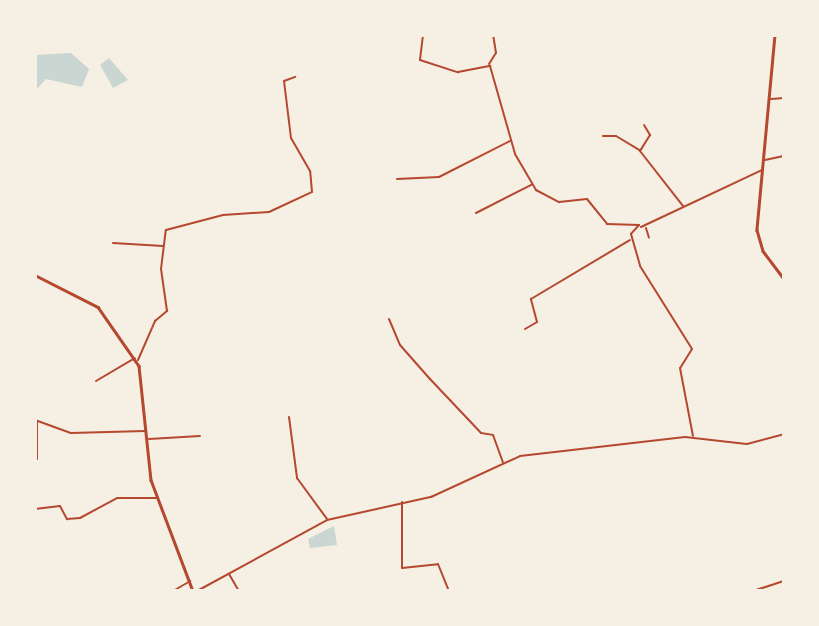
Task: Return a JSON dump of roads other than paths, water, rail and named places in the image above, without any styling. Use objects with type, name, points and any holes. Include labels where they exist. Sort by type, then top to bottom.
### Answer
[{"type":"street","points":[[423,35],[420,60],[458,72],[489,65]]},
{"type":"street","points":[[493,35],[496,53],[489,65],[511,140],[532,185],[559,202],[587,198],[607,224],[630,220],[640,227],[645,227],[763,170]]},
{"type":"street","points":[[775,35],[759,243],[784,279]]},
{"type":"street","points":[[96,381],[136,359],[155,321],[167,311],[164,247],[170,228],[269,212],[312,192],[310,171],[291,138],[284,81],[295,77]]},
{"type":"street","points":[[771,99],[784,98]]},
{"type":"street","points":[[640,151],[649,135],[644,125]]},
{"type":"street","points":[[603,136],[616,135],[640,151],[683,207]]},
{"type":"street","points":[[397,179],[439,177],[511,140]]},
{"type":"street","points":[[764,161],[784,156]]},
{"type":"street","points":[[476,213],[532,185]]},
{"type":"street","points":[[525,328],[537,322],[531,299],[631,240],[640,227]]},
{"type":"street","points":[[645,227],[649,238]]},
{"type":"street","points":[[631,240],[650,290],[692,349],[680,368],[693,437]]},
{"type":"street","points":[[113,243],[164,247]]},
{"type":"street","points":[[35,275],[98,307],[136,359],[156,498],[195,591],[327,520],[402,501],[431,497],[503,463],[541,450],[693,437],[747,444],[784,434]]},
{"type":"street","points":[[389,319],[400,345],[428,377],[481,433],[493,435],[503,463]]},
{"type":"street","points":[[289,417],[297,478],[327,520]]},
{"type":"street","points":[[37,459],[36,420],[71,433],[146,431]]},
{"type":"street","points":[[148,439],[200,436]]},
{"type":"street","points":[[35,509],[60,506],[67,519],[80,518],[117,498],[156,498]]},
{"type":"street","points":[[402,501],[402,568],[438,564],[449,591]]},
{"type":"street","points":[[228,573],[239,591]]},
{"type":"street","points":[[173,591],[190,581]]},
{"type":"street","points":[[753,591],[784,581]]}]
